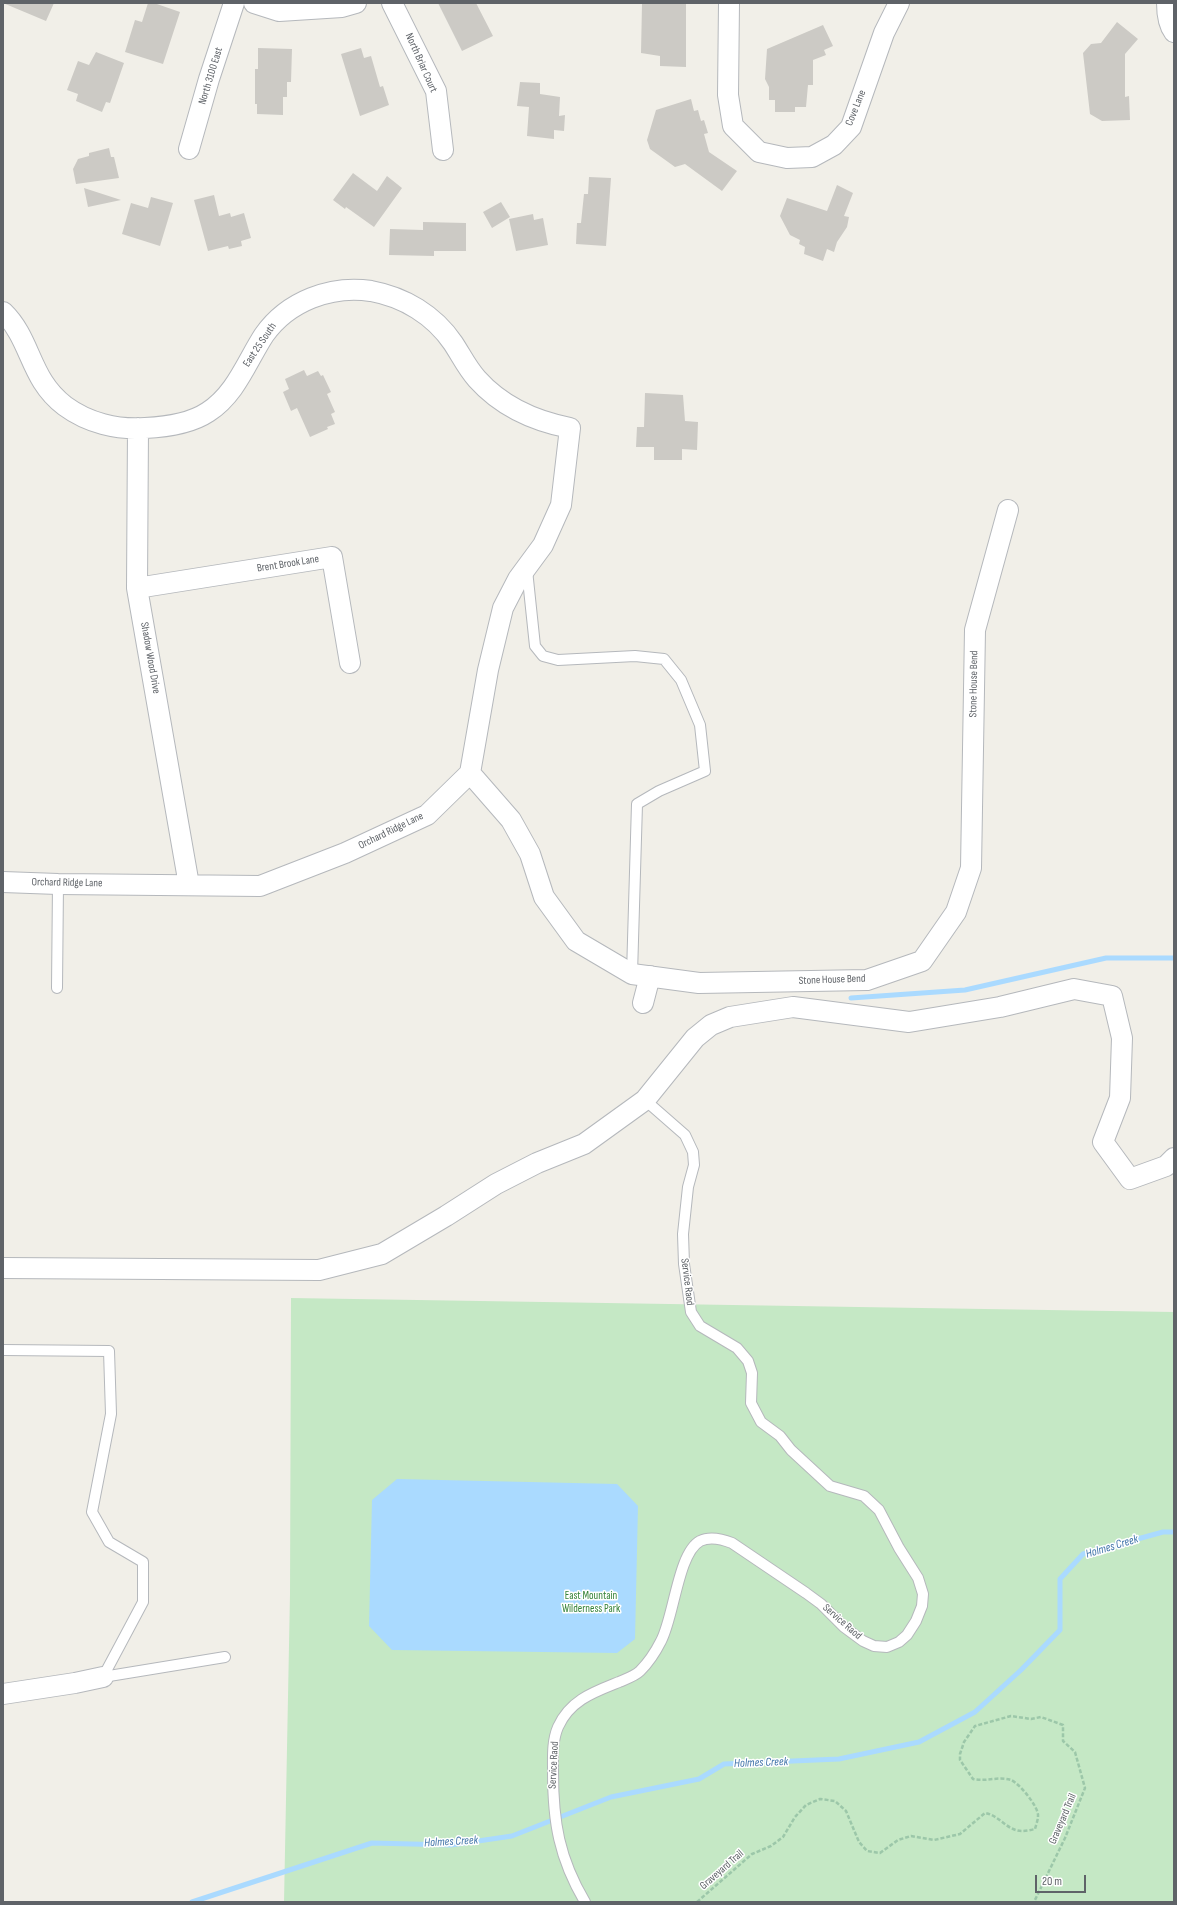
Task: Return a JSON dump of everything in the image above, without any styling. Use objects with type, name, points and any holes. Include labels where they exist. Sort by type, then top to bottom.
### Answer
[{"type":"street","name":"North 3100 East","points":[[189,149],[209,79],[234,3]]},
{"type":"street","points":[[254,3],[279,11],[342,7],[356,3]]},
{"type":"street","name":"North Briar Court","points":[[392,3],[436,91],[442,150]]},
{"type":"street","name":"Cove Lane","points":[[729,3],[728,95],[733,126],[759,152],[787,158],[812,156],[834,145],[851,127],[884,33],[899,3]]},
{"type":"street","name":"East 25 South","points":[[3,312],[19,332],[36,370],[44,383],[64,405],[89,420],[116,426],[138,428],[158,427],[188,421],[209,411],[219,403],[235,383],[264,335],[282,315],[295,306],[324,293],[355,290],[370,291],[403,301],[432,319],[444,330],[478,380],[503,402],[534,419],[570,428],[561,505],[543,545],[526,567]]},
{"type":"street","name":"Shadow Wood Drive","points":[[138,428],[138,588],[189,885]]},
{"type":"street","name":"Stone House Bend","points":[[470,773],[511,820],[530,854],[544,897],[576,941],[641,975],[699,983],[867,980],[922,961],[956,912],[971,868],[975,630],[1008,510]]},
{"type":"street","name":"Brent Brook Lane","points":[[138,588],[332,557],[350,663]]},
{"type":"street","points":[[470,773],[488,670],[503,608],[526,567]]},
{"type":"street","name":"Orchard Ridge Lane","points":[[3,882],[260,886],[338,856],[427,815],[470,773]]},
{"type":"street","points":[[641,975],[643,1003]]},
{"type":"street","points":[[3,1268],[319,1270],[382,1254],[496,1184],[537,1163],[584,1144],[645,1100],[695,1038],[711,1025],[730,1017],[792,1007],[909,1022],[1000,1007],[1074,988],[1112,996],[1122,1038],[1120,1098],[1103,1142],[1130,1178],[1166,1166],[1174,1158]]},
{"type":"street","points":[[3,1694],[75,1683],[102,1677]]},
{"type":"lane","points":[[526,567],[535,646],[543,656],[558,660],[635,656],[664,659],[681,680],[700,725],[705,771],[660,791],[637,804],[641,975]]},
{"type":"lane","points":[[57,988],[58,884]]},
{"type":"lane","name":"Service Raod","points":[[585,1902],[573,1882],[557,1835],[553,1801],[553,1748],[558,1728],[565,1713],[584,1696],[631,1677],[640,1671],[649,1660],[667,1628],[685,1559],[694,1545],[707,1539],[720,1539],[732,1543],[806,1593],[821,1604],[844,1627],[863,1641],[874,1646],[887,1647],[899,1642],[907,1635],[916,1621],[922,1606],[923,1594],[918,1578],[899,1548],[879,1510],[864,1496],[852,1491],[830,1486],[791,1450],[780,1436],[761,1422],[751,1403],[752,1373],[748,1361],[736,1348],[700,1326],[691,1312],[684,1264],[684,1234],[688,1187],[694,1165],[693,1152],[685,1134],[645,1100]]},
{"type":"lane","points":[[3,1350],[109,1352],[111,1414],[92,1512],[109,1542],[143,1562],[143,1602],[102,1677]]},
{"type":"lane","points":[[102,1677],[225,1657]]},
{"type":"path","name":"Graveyard Trail","points":[[697,1902],[752,1854],[771,1846],[783,1836],[795,1817],[806,1805],[820,1799],[835,1801],[846,1811],[859,1842],[867,1850],[880,1853],[898,1840],[911,1836],[934,1840],[960,1834],[985,1813],[992,1814],[1008,1827],[1022,1832],[1035,1829],[1038,1815],[1032,1800],[1012,1780],[995,1778],[980,1781],[973,1779],[960,1760],[960,1754],[964,1742],[975,1726],[1011,1716],[1031,1718],[1041,1717],[1062,1725],[1063,1741],[1075,1752],[1085,1788],[1066,1838],[1034,1902]]},
{"type":"green space","name":"East Mountain Wilderness Park","points":[[291,1298],[1174,1312],[1174,1902],[284,1902],[290,1594]]},
{"type":"water","points":[[397,1479],[617,1484],[638,1506],[635,1639],[617,1653],[392,1650],[369,1626],[372,1500]]},
{"type":"building","points":[[3,3],[54,3],[46,21]]},
{"type":"building","points":[[148,3],[154,3],[180,12],[163,64],[125,52],[135,20],[142,22]]},
{"type":"building","points":[[438,3],[476,3],[493,36],[462,51]]},
{"type":"building","points":[[686,3],[686,67],[660,66],[660,56],[641,53],[642,4]]},
{"type":"building","points":[[1117,22],[1138,39],[1125,54],[1125,97],[1129,96],[1130,120],[1102,121],[1090,114],[1083,53],[1091,44],[1101,43]]},
{"type":"building","points":[[823,25],[833,46],[824,50],[826,55],[813,60],[813,85],[808,85],[806,107],[795,107],[795,112],[775,112],[775,100],[769,100],[769,87],[765,79],[767,49]]},
{"type":"building","points":[[258,48],[292,49],[291,82],[287,82],[287,97],[283,97],[283,115],[257,114],[257,104],[255,104],[255,69],[258,69]]},
{"type":"building","points":[[361,48],[364,58],[371,56],[380,87],[383,86],[389,105],[360,116],[341,54]]},
{"type":"building","points":[[96,52],[124,63],[110,103],[106,102],[102,112],[76,101],[78,94],[67,90],[78,61],[89,65]]},
{"type":"building","points":[[520,82],[540,83],[540,94],[560,97],[559,116],[565,115],[564,131],[554,130],[554,139],[527,136],[529,107],[517,106]]},
{"type":"building","points":[[691,99],[694,111],[698,110],[701,121],[704,120],[708,133],[704,134],[709,152],[737,171],[722,191],[685,164],[675,167],[650,149],[647,140],[656,110]]},
{"type":"building","points":[[109,148],[111,157],[114,157],[119,178],[76,184],[73,169],[78,159],[89,156],[89,153]]},
{"type":"building","points":[[353,173],[377,191],[387,176],[402,188],[374,227],[346,207],[345,209],[333,200]]},
{"type":"building","points":[[589,177],[611,178],[606,246],[576,244],[577,223],[581,223],[584,194],[588,194]]},
{"type":"building","points":[[837,185],[853,193],[844,216],[849,217],[847,227],[837,242],[834,252],[827,249],[823,261],[804,254],[805,247],[799,244],[800,240],[790,235],[780,216],[787,198],[827,211]]},
{"type":"building","points":[[84,188],[121,200],[88,207]]},
{"type":"building","points":[[214,195],[219,216],[230,213],[231,217],[244,213],[251,238],[241,241],[242,246],[229,249],[228,246],[208,251],[194,200]]},
{"type":"building","points":[[151,197],[173,203],[160,246],[122,234],[131,203],[148,208]]},
{"type":"building","points":[[501,202],[510,217],[492,228],[483,212]]},
{"type":"building","points":[[533,214],[534,220],[543,218],[548,245],[516,251],[509,219]]},
{"type":"building","points":[[423,222],[466,223],[466,251],[434,251],[434,256],[389,255],[390,229],[423,230]]},
{"type":"building","points":[[304,370],[307,376],[318,371],[321,376],[323,375],[331,392],[327,394],[335,412],[331,414],[335,424],[327,427],[328,429],[310,437],[297,408],[291,411],[283,392],[289,389],[285,379]]},
{"type":"building","points":[[645,393],[683,395],[685,421],[698,422],[697,450],[682,449],[682,460],[654,460],[654,447],[636,447],[637,427],[644,427]]},
{"type":"waterway","points":[[851,998],[965,990],[1106,958],[1174,958]]},
{"type":"waterway","name":"Holmes Creek","points":[[192,1902],[372,1843],[451,1845],[512,1836],[611,1797],[699,1779],[724,1764],[839,1759],[919,1742],[975,1712],[1021,1670],[1060,1630],[1060,1579],[1083,1554],[1163,1532],[1174,1532]]}]
